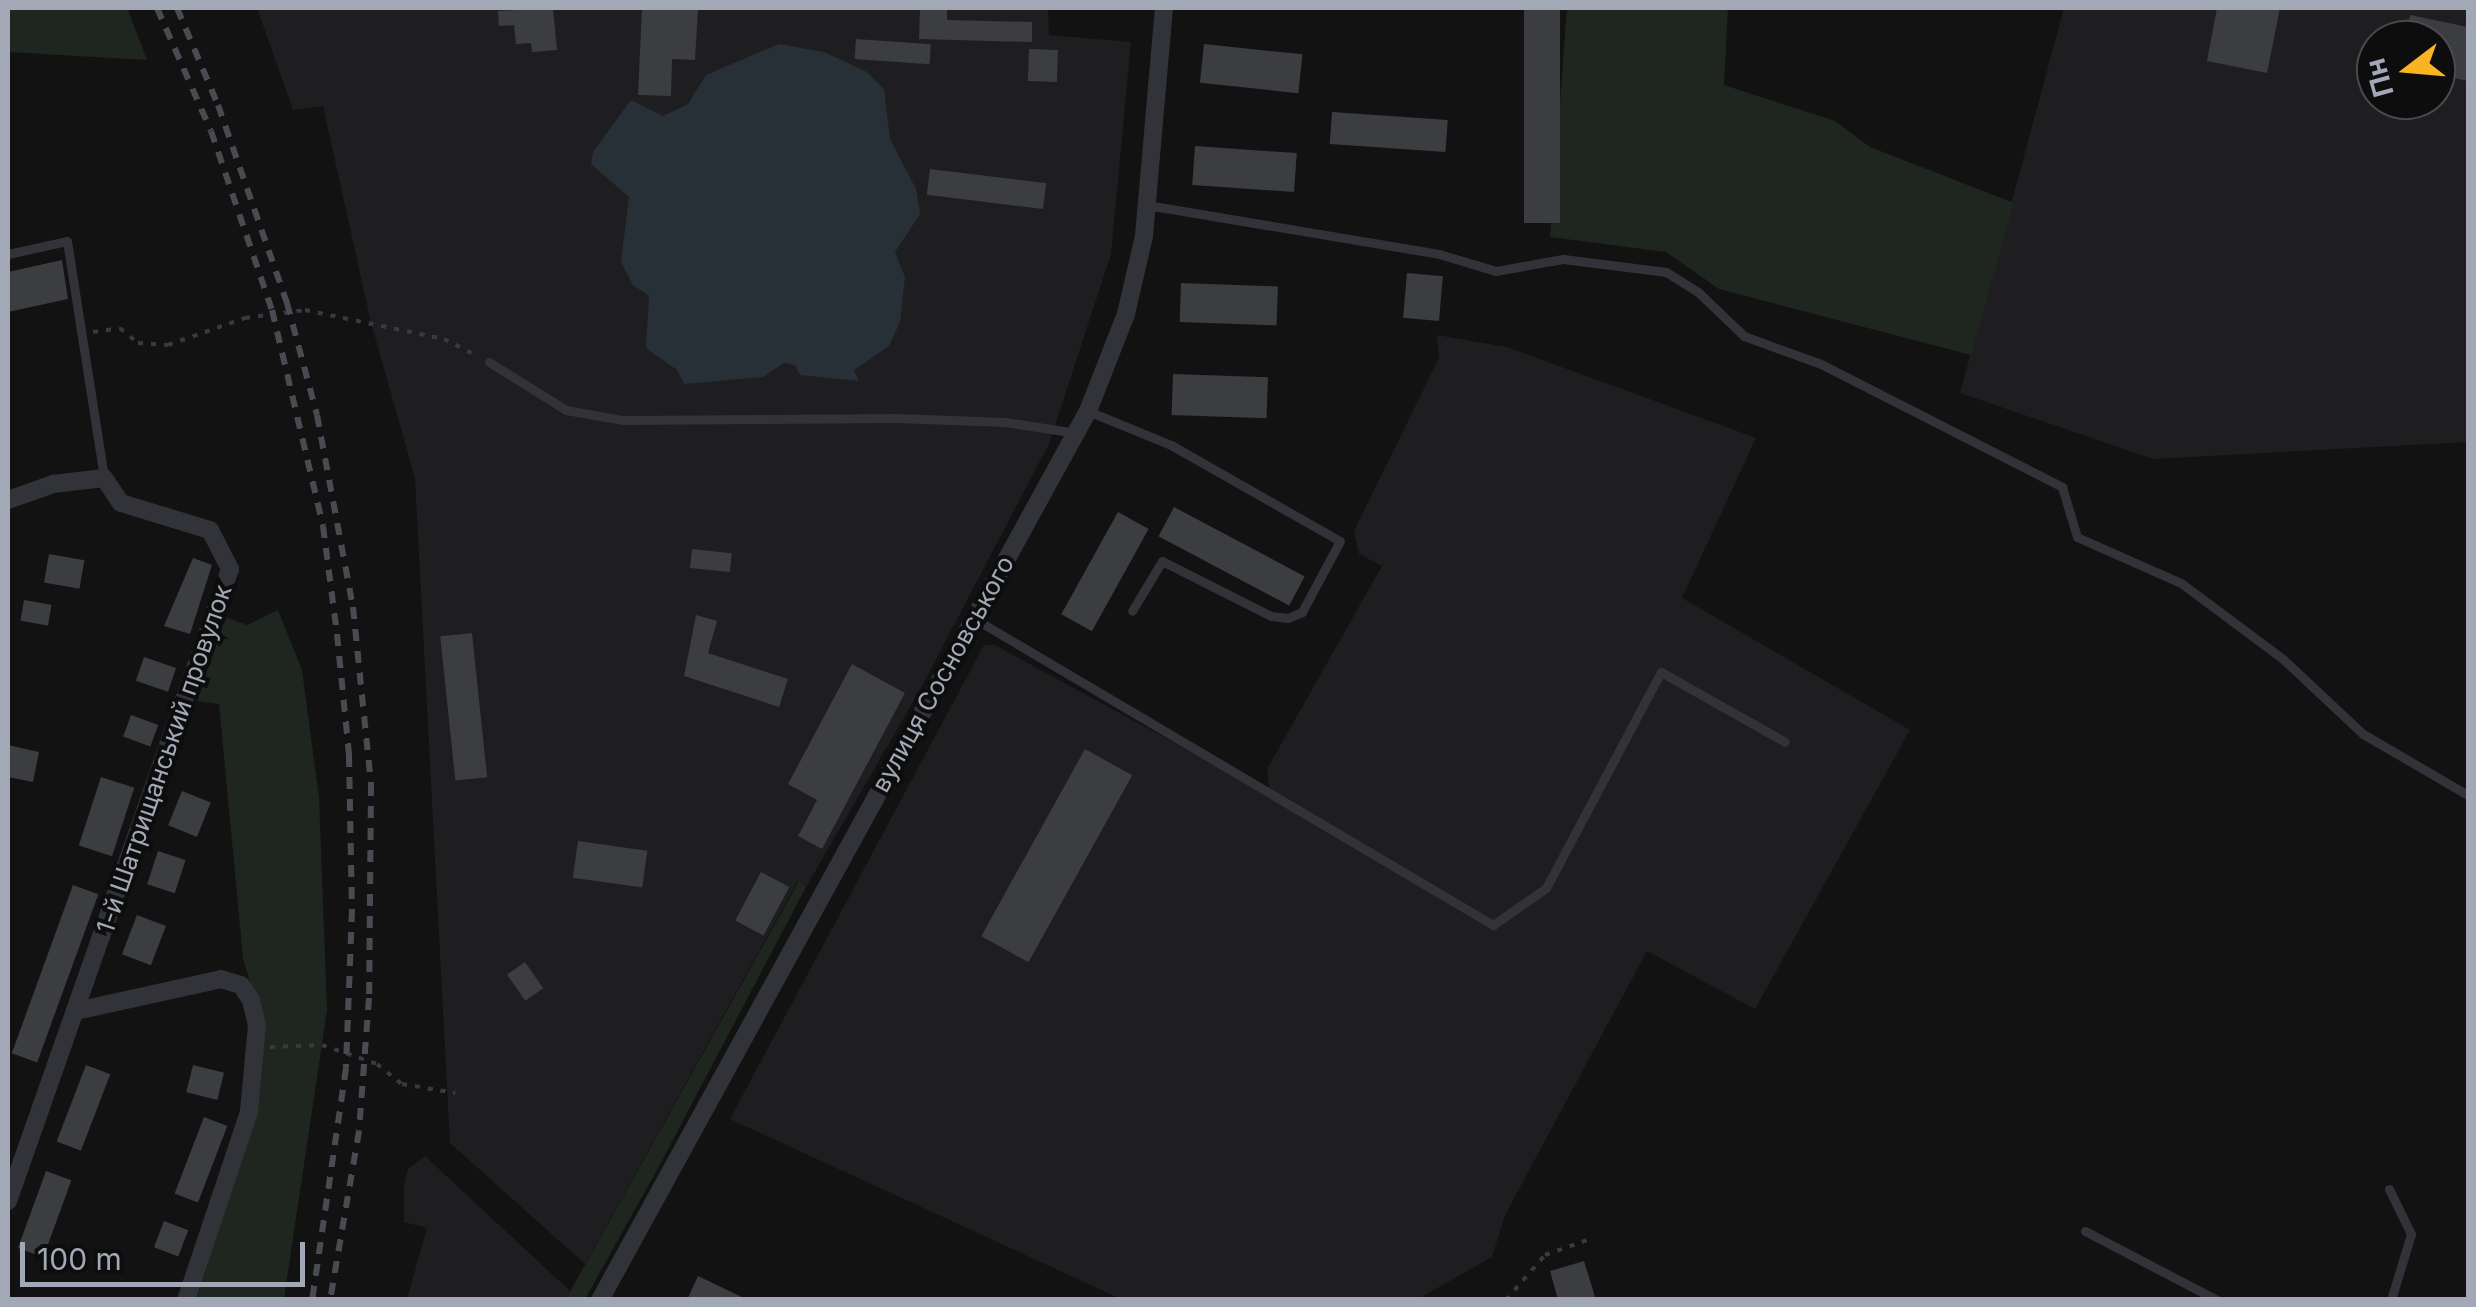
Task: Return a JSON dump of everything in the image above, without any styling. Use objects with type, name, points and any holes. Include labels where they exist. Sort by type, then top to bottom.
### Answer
[{"type":"street","name":"вулиця Сосновського","points":[[600,1300],[1088,411],[1126,314],[1147,205],[1164,8]]},
{"type":"street","points":[[8,500],[53,484],[104,478]]},
{"type":"street","name":"1-й Шатрищанський провулок","points":[[8,1201],[230,569],[210,530],[121,503],[104,478]]},
{"type":"street","points":[[76,1011],[231,980],[252,1000],[256,1046],[239,1154],[186,1300]]},
{"type":"lane","points":[[1147,205],[1439,254],[1496,270],[1563,259],[1666,272],[1698,292],[1744,336],[1821,364],[2062,487],[2077,538],[2181,583],[2283,660],[2363,734],[2468,795]]},
{"type":"lane","points":[[8,254],[67,241],[104,478]]},
{"type":"lane","points":[[488,362],[566,410],[623,420],[897,418],[1005,422],[1076,433]]},
{"type":"lane","points":[[1088,411],[1171,445],[1340,541],[1302,612],[1288,618],[1271,616],[1162,561],[1132,611]]},
{"type":"lane","points":[[975,618],[1493,924],[1546,888],[1661,672],[1784,742]]},
{"type":"lane","points":[[2389,1189],[2411,1234],[2391,1300]]},
{"type":"lane","points":[[2085,1231],[2217,1300]]},
{"type":"path","points":[[84,333],[120,328],[138,343],[168,345],[245,318],[305,310],[444,339],[488,362]]},
{"type":"path","points":[[256,1046],[322,1045],[377,1064],[402,1084],[455,1093]]},
{"type":"path","points":[[1506,1300],[1545,1255],[1592,1238]]},
{"type":"shaded area","points":[[8,8],[127,8],[147,60],[8,52]]},
{"type":"shaded area","points":[[257,8],[1048,8],[1049,35],[1131,42],[1111,254],[1049,444],[921,688],[806,887],[798,881],[585,1264],[450,1143],[415,478],[370,319],[323,106],[293,110]]},
{"type":"shaded area","points":[[1567,8],[1728,8],[1724,85],[1835,121],[1870,147],[2014,203],[1971,355],[1719,289],[1666,252],[1550,237]]},
{"type":"shaded area","points":[[2064,8],[2468,8],[2468,442],[2153,459],[1960,393]]},
{"type":"shaded area","points":[[779,44],[824,52],[867,72],[884,89],[890,139],[916,189],[920,214],[895,252],[905,277],[900,322],[889,346],[854,370],[859,381],[800,375],[795,365],[784,363],[763,377],[684,384],[677,370],[646,348],[649,296],[633,285],[621,262],[629,197],[591,164],[593,152],[631,100],[663,116],[688,104],[706,75]]},
{"type":"shaded area","points":[[1437,335],[1507,347],[1756,438],[1682,598],[1910,730],[1755,1009],[1647,951],[1505,1215],[1492,1257],[1418,1299],[1121,1299],[730,1119],[984,645],[995,645],[1270,795],[1267,769],[1382,566],[1359,554],[1354,531],[1439,358]]},
{"type":"shaded area","points":[[278,610],[302,670],[319,798],[327,1010],[284,1299],[196,1300],[258,1106],[254,996],[243,958],[219,704],[197,701],[225,617],[247,625]]},
{"type":"shaded area","points":[[799,881],[806,887],[657,1170],[585,1299],[566,1299]]},
{"type":"shaded area","points":[[425,1156],[570,1291],[566,1299],[407,1299],[427,1228],[404,1222],[404,1186],[408,1169]]},
{"type":"building","points":[[553,8],[557,50],[532,52],[531,43],[516,44],[514,25],[499,26],[498,11]]},
{"type":"building","points":[[642,8],[698,8],[695,60],[672,59],[671,96],[638,95]]},
{"type":"building","points":[[920,8],[947,8],[947,20],[1032,22],[1032,42],[919,39]]},
{"type":"building","points":[[1524,8],[1560,8],[1560,223],[1524,223]]},
{"type":"building","points":[[2217,8],[2280,8],[2267,73],[2207,61]]},
{"type":"building","points":[[2410,15],[2434,20],[2409,20]]},
{"type":"building","points":[[2456,25],[2468,27],[2468,81],[2456,78]]},
{"type":"building","points":[[856,39],[931,44],[929,64],[855,59]]},
{"type":"building","points":[[1204,44],[1302,54],[1298,93],[1200,83]]},
{"type":"building","points":[[1029,49],[1058,50],[1057,82],[1028,81]]},
{"type":"building","points":[[1332,112],[1448,120],[1445,152],[1330,144]]},
{"type":"building","points":[[1195,146],[1297,153],[1294,192],[1192,185]]},
{"type":"building","points":[[930,169],[1046,183],[1043,209],[927,195]]},
{"type":"building","points":[[62,260],[68,299],[8,312],[8,272]]},
{"type":"building","points":[[1407,273],[1443,276],[1439,321],[1403,318]]},
{"type":"building","points":[[1181,283],[1278,286],[1277,325],[1180,322]]},
{"type":"building","points":[[1173,374],[1268,377],[1267,418],[1172,415]]},
{"type":"building","points":[[1174,507],[1305,576],[1289,606],[1159,536]]},
{"type":"building","points":[[1118,512],[1149,529],[1092,631],[1061,614]]},
{"type":"building","points":[[692,549],[732,553],[730,572],[690,568]]},
{"type":"building","points":[[49,554],[84,560],[79,589],[44,583]]},
{"type":"building","points":[[193,558],[212,565],[190,634],[164,626]]},
{"type":"building","points":[[24,600],[52,605],[48,626],[20,621]]},
{"type":"building","points":[[696,615],[717,621],[708,653],[788,679],[779,707],[684,676]]},
{"type":"building","points":[[472,633],[487,777],[455,781],[440,636]]},
{"type":"building","points":[[144,657],[176,668],[168,692],[136,681]]},
{"type":"building","points":[[852,664],[905,693],[822,849],[798,836],[817,800],[788,784]]},
{"type":"building","points":[[131,715],[158,725],[150,747],[123,737]]},
{"type":"building","points":[[8,745],[39,752],[33,782],[8,777]]},
{"type":"building","points":[[1085,749],[1132,775],[1028,962],[981,936]]},
{"type":"building","points":[[101,777],[134,788],[112,856],[79,845]]},
{"type":"building","points":[[182,791],[211,803],[197,837],[168,825]]},
{"type":"building","points":[[578,841],[647,851],[642,887],[573,878]]},
{"type":"building","points":[[158,851],[186,860],[175,893],[147,884]]},
{"type":"building","points":[[761,872],[789,887],[763,936],[735,921]]},
{"type":"building","points":[[73,885],[98,894],[37,1062],[12,1053]]},
{"type":"building","points":[[137,915],[166,926],[151,965],[122,954]]},
{"type":"building","points":[[525,962],[543,988],[525,1001],[507,975]]},
{"type":"building","points":[[86,1065],[110,1074],[81,1151],[57,1142]]},
{"type":"building","points":[[193,1065],[224,1073],[217,1100],[186,1092]]},
{"type":"building","points":[[204,1117],[227,1126],[198,1203],[175,1194]]},
{"type":"building","points":[[46,1171],[71,1180],[43,1257],[18,1248]]},
{"type":"building","points":[[164,1221],[188,1230],[178,1256],[154,1247]]},
{"type":"building","points":[[1584,1261],[1596,1300],[1558,1300],[1550,1271]]},
{"type":"building","points":[[698,1276],[748,1300],[687,1300]]},
{"type":"railway","points":[[157,8],[211,131],[272,310],[323,526],[337,634],[349,755],[352,910],[346,1068],[312,1300]]},
{"type":"railway","points":[[177,8],[218,105],[287,303],[317,415],[353,607],[371,784],[369,998],[359,1131],[330,1300]]}]
